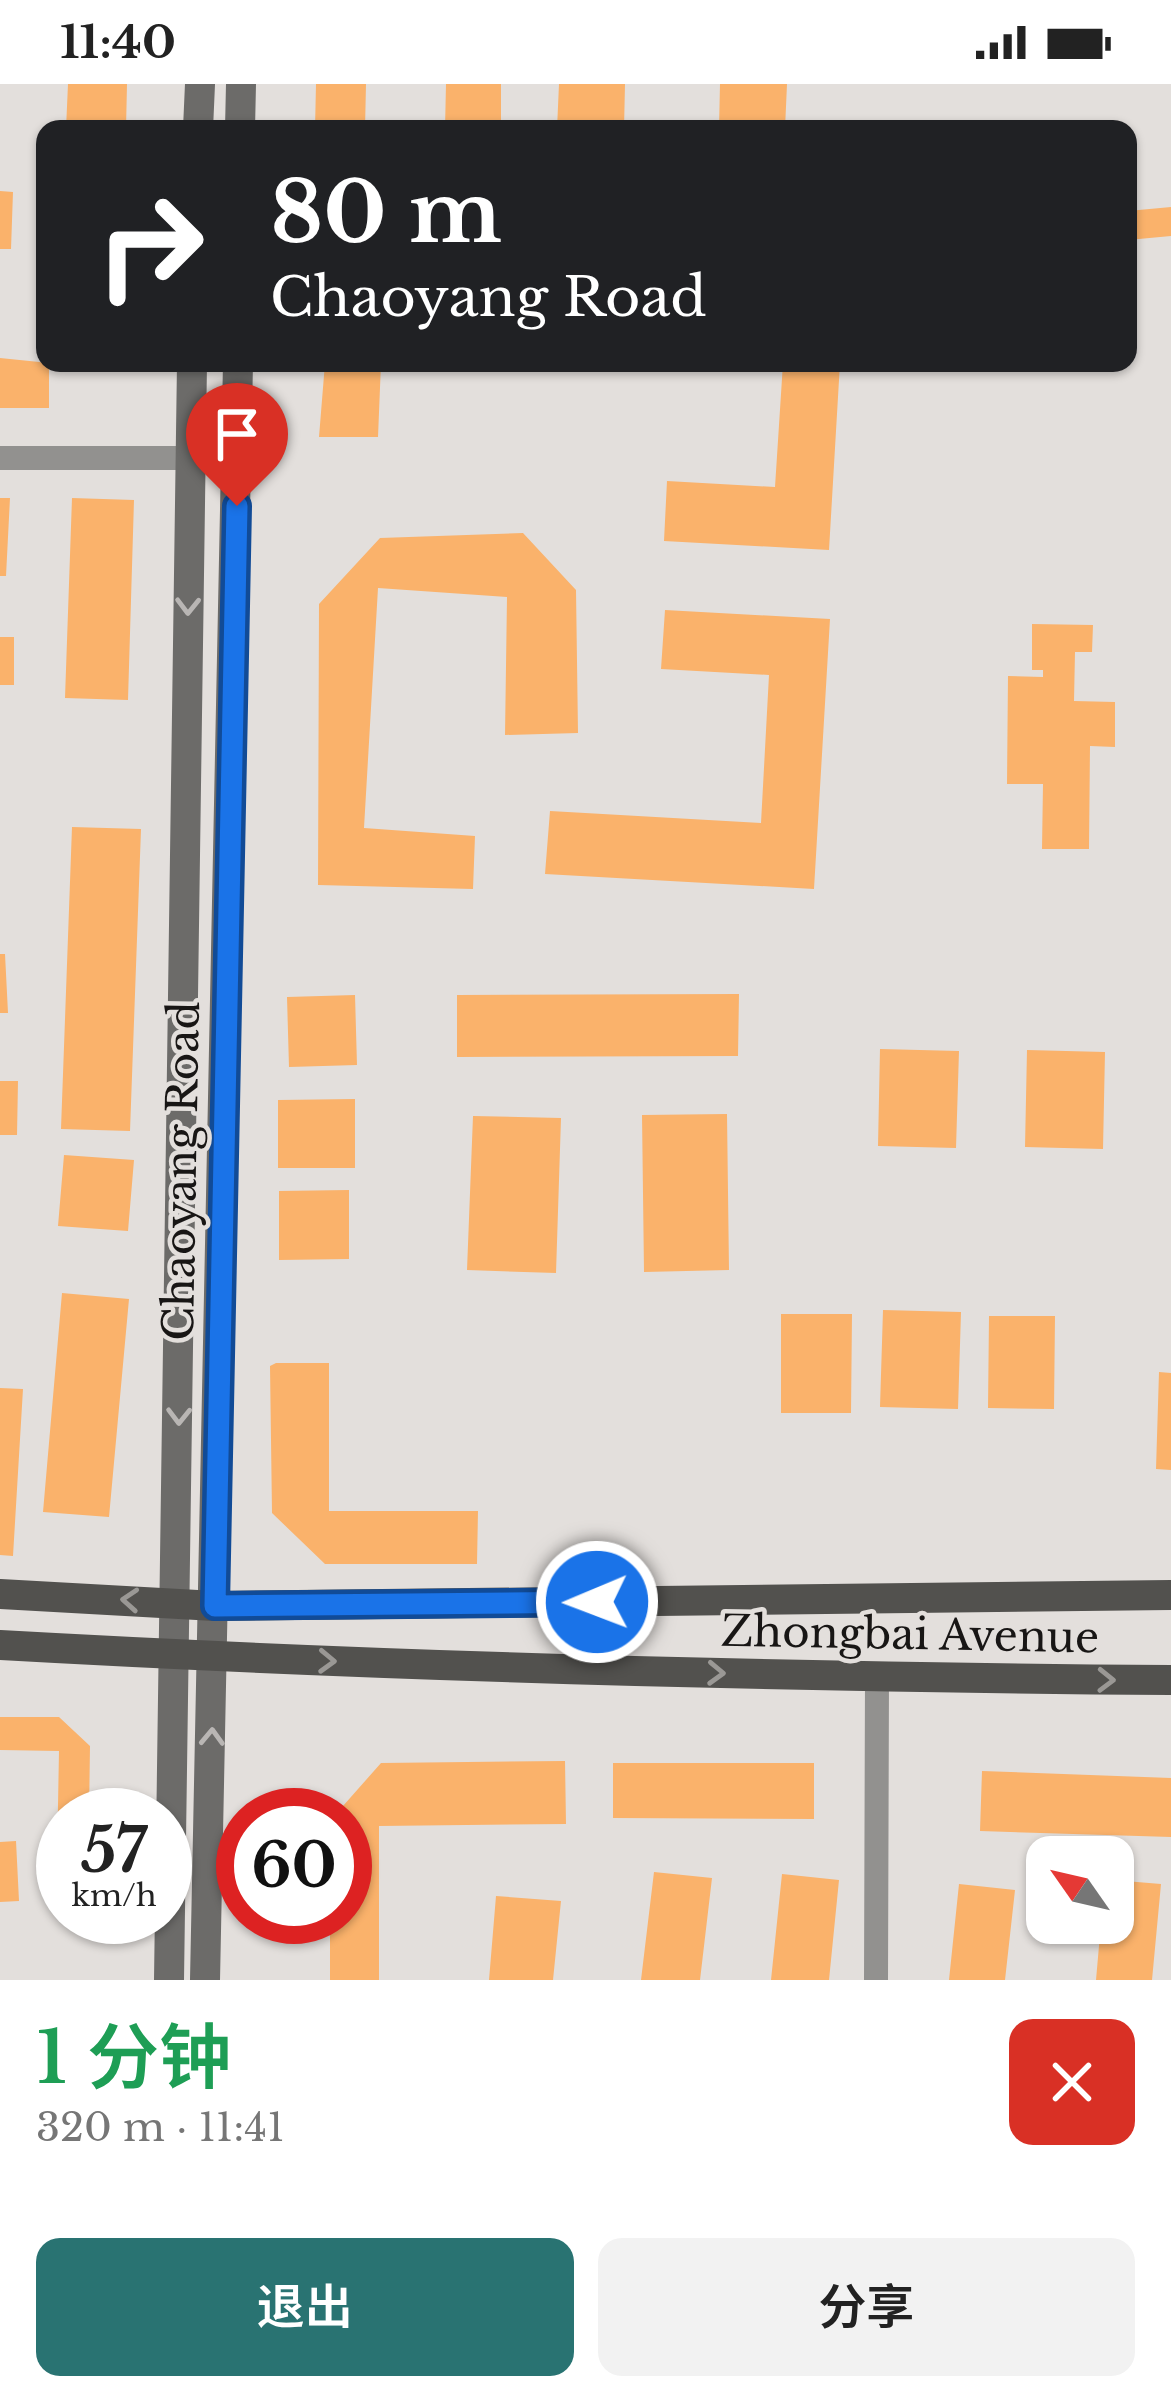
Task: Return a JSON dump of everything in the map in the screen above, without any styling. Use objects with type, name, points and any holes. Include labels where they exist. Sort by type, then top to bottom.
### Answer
[{"type":"main road","points":[[198,120],[200,84]]},
{"type":"main road","points":[[241,84],[241,120]]},
{"type":"main road","name":"Chaoyang Road","points":[[169,1980],[192,372]]},
{"type":"main road","name":"Chaoyang Road","points":[[205,1980],[238,372]]},
{"type":"main road","name":"Zhongbai Avenue","points":[[0,1594],[215,1606],[1171,1595]]},
{"type":"main road","name":"Zhongbai Avenue","points":[[0,1645],[214,1658],[877,1678],[1171,1680]]},
{"type":"street","points":[[0,458],[238,458]]},
{"type":"street","points":[[876,1980],[877,1678]]},
{"type":"building","points":[[68,84],[127,84],[126,120],[66,120]]},
{"type":"building","points":[[316,84],[366,84],[365,120],[315,120]]},
{"type":"building","points":[[446,84],[501,84],[501,120],[445,120]]},
{"type":"building","points":[[559,84],[625,84],[624,120],[557,120]]},
{"type":"building","points":[[720,84],[787,84],[785,120],[719,120]]},
{"type":"building","points":[[0,191],[13,192],[11,249],[0,249]]},
{"type":"building","points":[[1171,207],[1171,236],[1137,239],[1137,210]]},
{"type":"building","points":[[0,358],[36,362],[36,372],[49,372],[49,408],[0,408]]},
{"type":"building","points":[[324,372],[381,372],[378,437],[319,437]]},
{"type":"building","points":[[782,372],[839,372],[829,550],[664,541],[667,481],[775,487]]},
{"type":"building","points":[[0,498],[10,498],[6,576],[0,576]]},
{"type":"building","points":[[72,498],[134,500],[128,700],[65,698]]},
{"type":"building","points":[[523,533],[576,590],[578,733],[505,735],[507,597],[378,588],[364,828],[475,836],[473,889],[318,885],[319,604],[380,538]]},
{"type":"building","points":[[665,610],[830,619],[814,889],[545,874],[550,811],[761,823],[769,675],[661,669]]},
{"type":"building","points":[[1032,624],[1093,625],[1092,652],[1075,652],[1074,701],[1115,702],[1115,747],[1090,746],[1089,849],[1042,849],[1043,784],[1007,784],[1008,676],[1043,677],[1043,670],[1032,670]]},
{"type":"building","points":[[0,637],[14,637],[14,685],[0,685]]},
{"type":"building","points":[[72,827],[141,829],[130,1131],[61,1129]]},
{"type":"building","points":[[0,954],[5,954],[8,1013],[0,1013]]},
{"type":"building","points":[[739,994],[738,1056],[457,1057],[457,995]]},
{"type":"building","points":[[355,995],[357,1065],[289,1067],[287,997]]},
{"type":"building","points":[[880,1049],[959,1051],[956,1148],[878,1146]]},
{"type":"building","points":[[1027,1050],[1105,1052],[1103,1149],[1025,1147]]},
{"type":"building","points":[[0,1081],[18,1081],[17,1135],[0,1135]]},
{"type":"building","points":[[355,1099],[355,1168],[278,1168],[278,1100]]},
{"type":"building","points":[[727,1114],[729,1270],[644,1272],[642,1115]]},
{"type":"building","points":[[473,1116],[561,1118],[556,1273],[467,1270]]},
{"type":"building","points":[[64,1155],[134,1160],[128,1231],[58,1226]]},
{"type":"building","points":[[349,1190],[349,1259],[279,1260],[279,1191]]},
{"type":"building","points":[[62,1293],[129,1299],[109,1517],[43,1512]]},
{"type":"building","points":[[883,1310],[961,1312],[958,1409],[880,1407]]},
{"type":"building","points":[[781,1314],[852,1314],[851,1413],[781,1413]]},
{"type":"building","points":[[989,1316],[1055,1316],[1054,1409],[988,1408]]},
{"type":"building","points":[[329,1363],[329,1511],[478,1511],[477,1564],[325,1564],[272,1513],[270,1366]]},
{"type":"building","points":[[1159,1372],[1171,1373],[1171,1470],[1156,1469]]},
{"type":"building","points":[[0,1388],[23,1389],[13,1556],[0,1555]]},
{"type":"building","points":[[0,1717],[59,1717],[90,1746],[89,1788],[58,1788],[59,1751],[0,1750]]},
{"type":"building","points":[[565,1761],[566,1824],[379,1826],[379,1980],[330,1980],[330,1944],[372,1944],[372,1788],[359,1788],[381,1763]]},
{"type":"building","points":[[613,1763],[814,1763],[814,1819],[613,1818]]},
{"type":"building","points":[[982,1771],[1171,1778],[1171,1837],[980,1831]]},
{"type":"building","points":[[16,1841],[19,1901],[0,1902],[0,1842]]},
{"type":"building","points":[[654,1872],[712,1878],[700,1980],[641,1980]]},
{"type":"building","points":[[782,1874],[839,1880],[829,1980],[771,1980]]},
{"type":"building","points":[[1134,1882],[1161,1884],[1152,1980],[1096,1980],[1099,1944],[1134,1944]]},
{"type":"building","points":[[959,1884],[1015,1890],[1005,1980],[949,1980]]},
{"type":"building","points":[[496,1896],[561,1901],[553,1980],[489,1980]]},
{"type":"route","points":[[237,506],[215,1606],[597,1602]]}]
